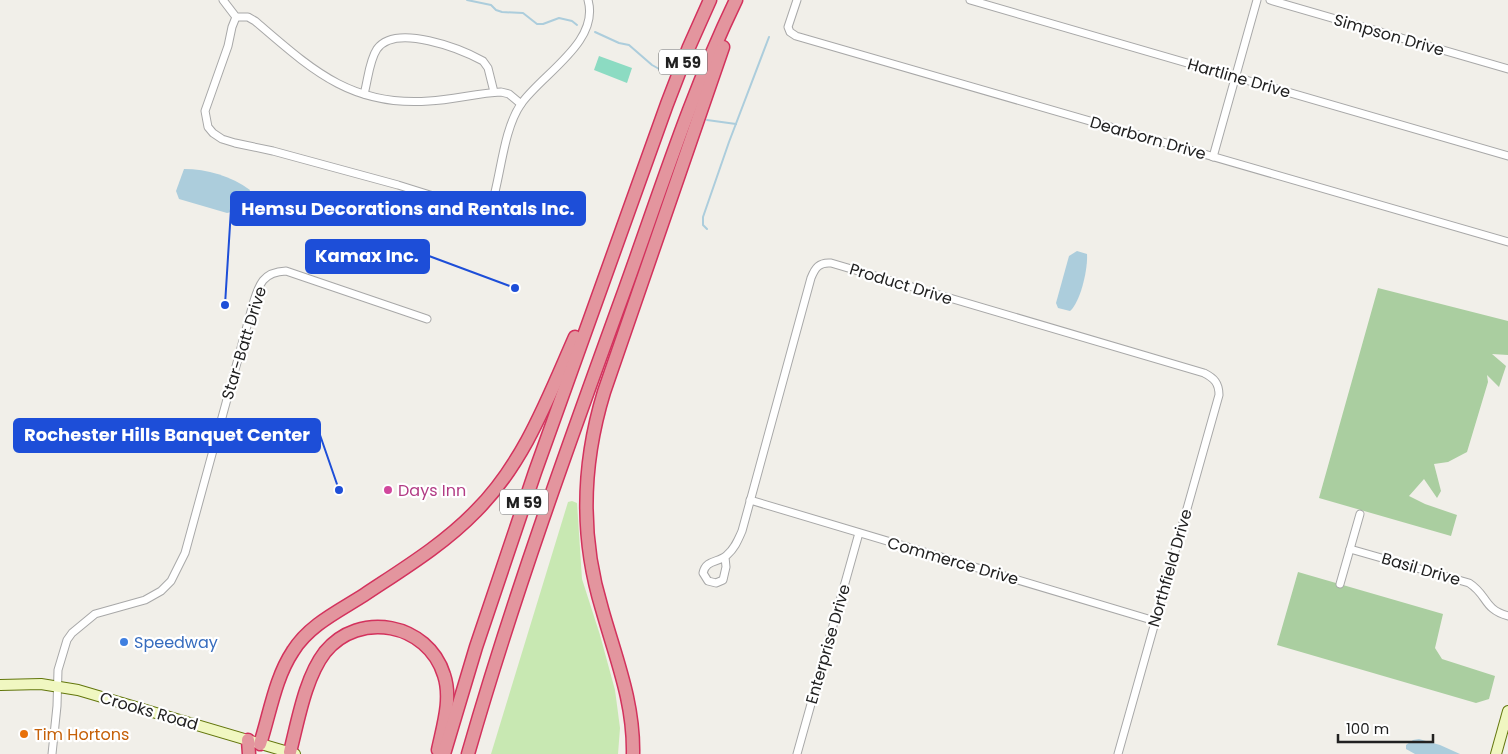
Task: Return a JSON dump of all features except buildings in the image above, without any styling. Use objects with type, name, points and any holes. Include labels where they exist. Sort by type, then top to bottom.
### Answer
[{"type":"highway","name":"M 59","points":[[444,754],[510,544],[613,253],[683,63],[710,0]]},
{"type":"highway","name":"M 59","points":[[468,754],[540,526],[585,399],[692,103],[736,0]]},
{"type":"highway","points":[[632,754],[632,731],[628,696],[602,608],[589,554],[585,507],[588,459],[593,429],[604,392],[705,97],[741,0]]},
{"type":"highway","points":[[249,754],[283,669],[300,641],[322,622],[445,540],[478,510],[504,479],[535,426],[613,253]]},
{"type":"highway","points":[[292,753],[308,688],[321,658],[332,645],[347,634],[363,628],[379,626],[405,631],[419,640],[434,655],[442,669],[446,684],[447,703],[437,754]]},
{"type":"main road","name":"Crooks Road","points":[[0,685],[41,684],[98,696],[292,753]]},
{"type":"main road","points":[[1496,754],[1508,711]]},
{"type":"street","points":[[223,0],[236,17]]},
{"type":"street","points":[[236,17],[205,111],[208,127],[213,133],[222,138],[398,185],[478,213],[485,212],[491,206],[511,128],[521,104],[581,39],[588,26],[590,17],[588,0]]},
{"type":"street","name":"Dearborn Drive","points":[[797,0],[788,27],[790,32],[796,36],[1508,242]]},
{"type":"street","name":"Hartline Drive","points":[[970,0],[1508,156]]},
{"type":"street","points":[[1213,157],[1257,0]]},
{"type":"street","name":"Simpson Drive","points":[[1270,0],[1508,69]]},
{"type":"street","points":[[236,17],[248,17],[255,21],[312,69],[343,86],[364,94],[398,101],[429,101],[494,92],[508,94],[521,104]]},
{"type":"street","points":[[364,94],[371,64],[377,49],[385,43],[399,39],[430,40],[482,61],[488,68],[494,92]]},
{"type":"street","name":"Product Drive","points":[[750,500],[812,278],[817,267],[825,262],[1204,373],[1217,382]]},
{"type":"street","name":"Star-Batt Drive","points":[[58,687],[58,670],[62,653],[72,633],[95,614],[145,600],[161,591],[171,582],[179,567],[186,553],[253,304],[258,289],[268,275],[286,271],[427,319]]},
{"type":"street","name":"Northfield Drive","points":[[1118,754],[1219,395],[1217,382]]},
{"type":"street","points":[[726,557],[736,546],[750,500]]},
{"type":"street","name":"Commerce Drive","points":[[750,500],[1155,621]]},
{"type":"street","points":[[1340,584],[1360,514]]},
{"type":"street","name":"Enterprise Drive","points":[[797,754],[859,533]]},
{"type":"street","name":"Basil Drive","points":[[1350,550],[1469,583],[1478,591],[1491,609],[1508,616]]},
{"type":"street","points":[[52,754],[58,687]]},
{"type":"green space","points":[[599,56],[632,68],[627,83],[594,70]]},
{"type":"green space","points":[[1378,288],[1508,321],[1508,355],[1492,354],[1506,366],[1499,387],[1487,375],[1488,382],[1467,452],[1448,462],[1434,464],[1441,491],[1437,498],[1424,479],[1409,496],[1425,504],[1457,515],[1451,536],[1319,498]]},
{"type":"green space","points":[[568,502],[577,503],[582,579],[615,690],[620,728],[618,754],[491,754]]},
{"type":"green space","points":[[1298,572],[1443,614],[1435,648],[1442,659],[1495,676],[1489,699],[1476,703],[1277,645]]},
{"type":"water","points":[[184,169],[218,174],[243,185],[250,190],[244,209],[227,213],[179,199],[176,191]]},
{"type":"water","points":[[1077,251],[1087,254],[1086,267],[1083,284],[1077,300],[1070,311],[1058,308],[1056,303],[1069,256]]},
{"type":"water","points":[[1419,739],[1440,745],[1460,754],[1415,754],[1406,749],[1406,745],[1413,740]]},
{"type":"waterway","points":[[467,0],[491,5],[496,10],[502,12],[523,13],[537,24],[543,24],[559,18],[572,21],[577,25]]},
{"type":"waterway","points":[[595,32],[619,43],[629,45],[652,65],[661,70]]},
{"type":"waterway","points":[[707,229],[703,225],[703,217],[769,37]]},
{"type":"waterway","points":[[707,120],[736,124]]},
{"type":"place","name":"Kamax Inc.","points":[[515,288]]},
{"type":"place","name":"Hemsu Decorations and Rentals Inc.","points":[[225,305]]},
{"type":"place","name":"Rochester Hills Banquet Center","points":[[339,490]]},
{"type":"place","name":"Days Inn","points":[[388,490]]},
{"type":"place","name":"Speedway","points":[[124,642]]},
{"type":"place","name":"Tim Hortons","points":[[24,734]]}]
